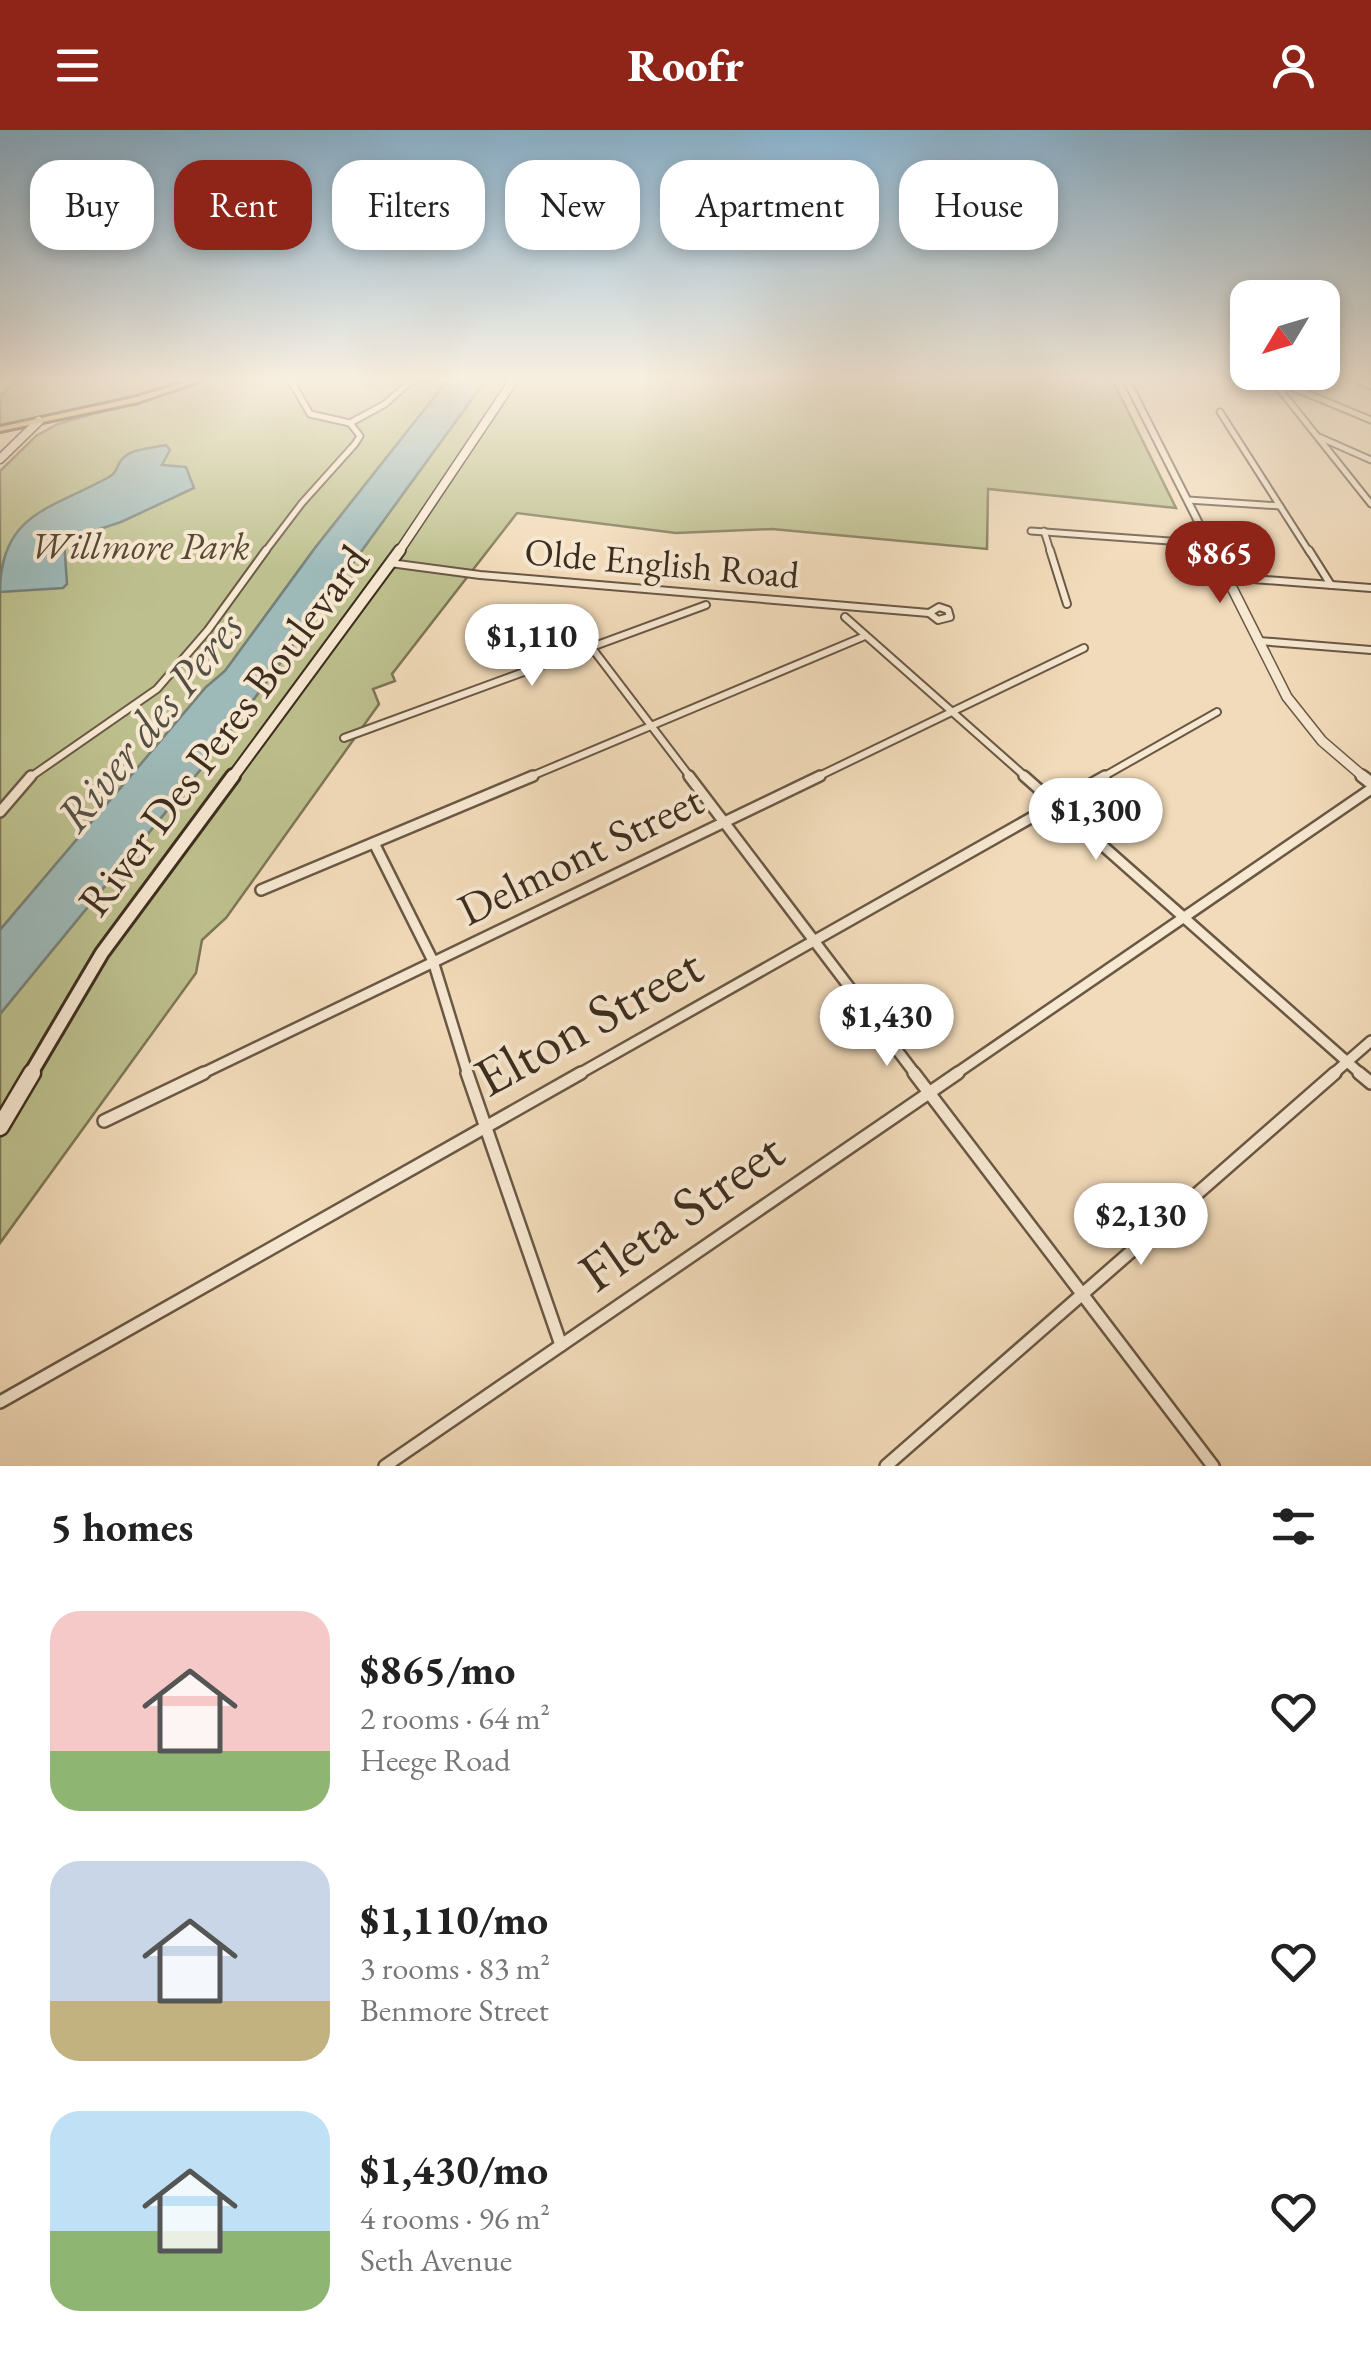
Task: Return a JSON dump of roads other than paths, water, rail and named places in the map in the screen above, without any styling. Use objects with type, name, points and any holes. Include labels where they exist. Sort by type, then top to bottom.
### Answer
[{"type":"main road","name":"River Des Peres Boulevard","points":[[0,1127],[96,962],[221,798],[390,563],[470,443]]},
{"type":"street","points":[[0,812],[38,768],[122,717],[157,689],[251,571],[309,490],[356,443]]},
{"type":"street","points":[[1159,443],[1300,718],[1371,786]]},
{"type":"street","points":[[1240,443],[1331,585]]},
{"type":"street","points":[[1322,443],[1371,504]]},
{"type":"street","points":[[1334,443],[1371,460]]},
{"type":"street","points":[[1188,500],[1280,506]]},
{"type":"street","points":[[1031,531],[1211,544]]},
{"type":"street","points":[[1044,532],[1066,604]]},
{"type":"street","name":"Olde English Road","points":[[390,563],[480,575],[929,613]]},
{"type":"street","points":[[1227,578],[1371,588]]},
{"type":"street","points":[[344,738],[706,605]]},
{"type":"street","points":[[845,617],[1371,1082]]},
{"type":"street","points":[[261,890],[865,636]]},
{"type":"street","points":[[1259,641],[1371,650]]},
{"type":"street","points":[[592,648],[1212,1466]]},
{"type":"street","name":"Delmont Street","points":[[104,1120],[1084,648]]},
{"type":"street","name":"Elton Street","points":[[0,1402],[1217,712]]},
{"type":"street","name":"Fleta Street","points":[[385,1466],[1371,786]]},
{"type":"street","points":[[374,843],[432,960],[561,1345]]},
{"type":"street","points":[[886,1466],[1371,1042]]},
{"type":"water","name":"River des Peres","points":[[398,443],[440,443],[219,747],[0,1014],[0,930],[206,687],[225,671]]},
{"type":"water","points":[[166,445],[170,450],[162,465],[186,467],[194,488],[121,522],[64,541],[67,584],[63,588],[0,592],[2,565],[9,545],[34,516],[109,477],[131,453]]},
{"type":"park label","name":"Willmore Park","points":[[140,546]]}]
